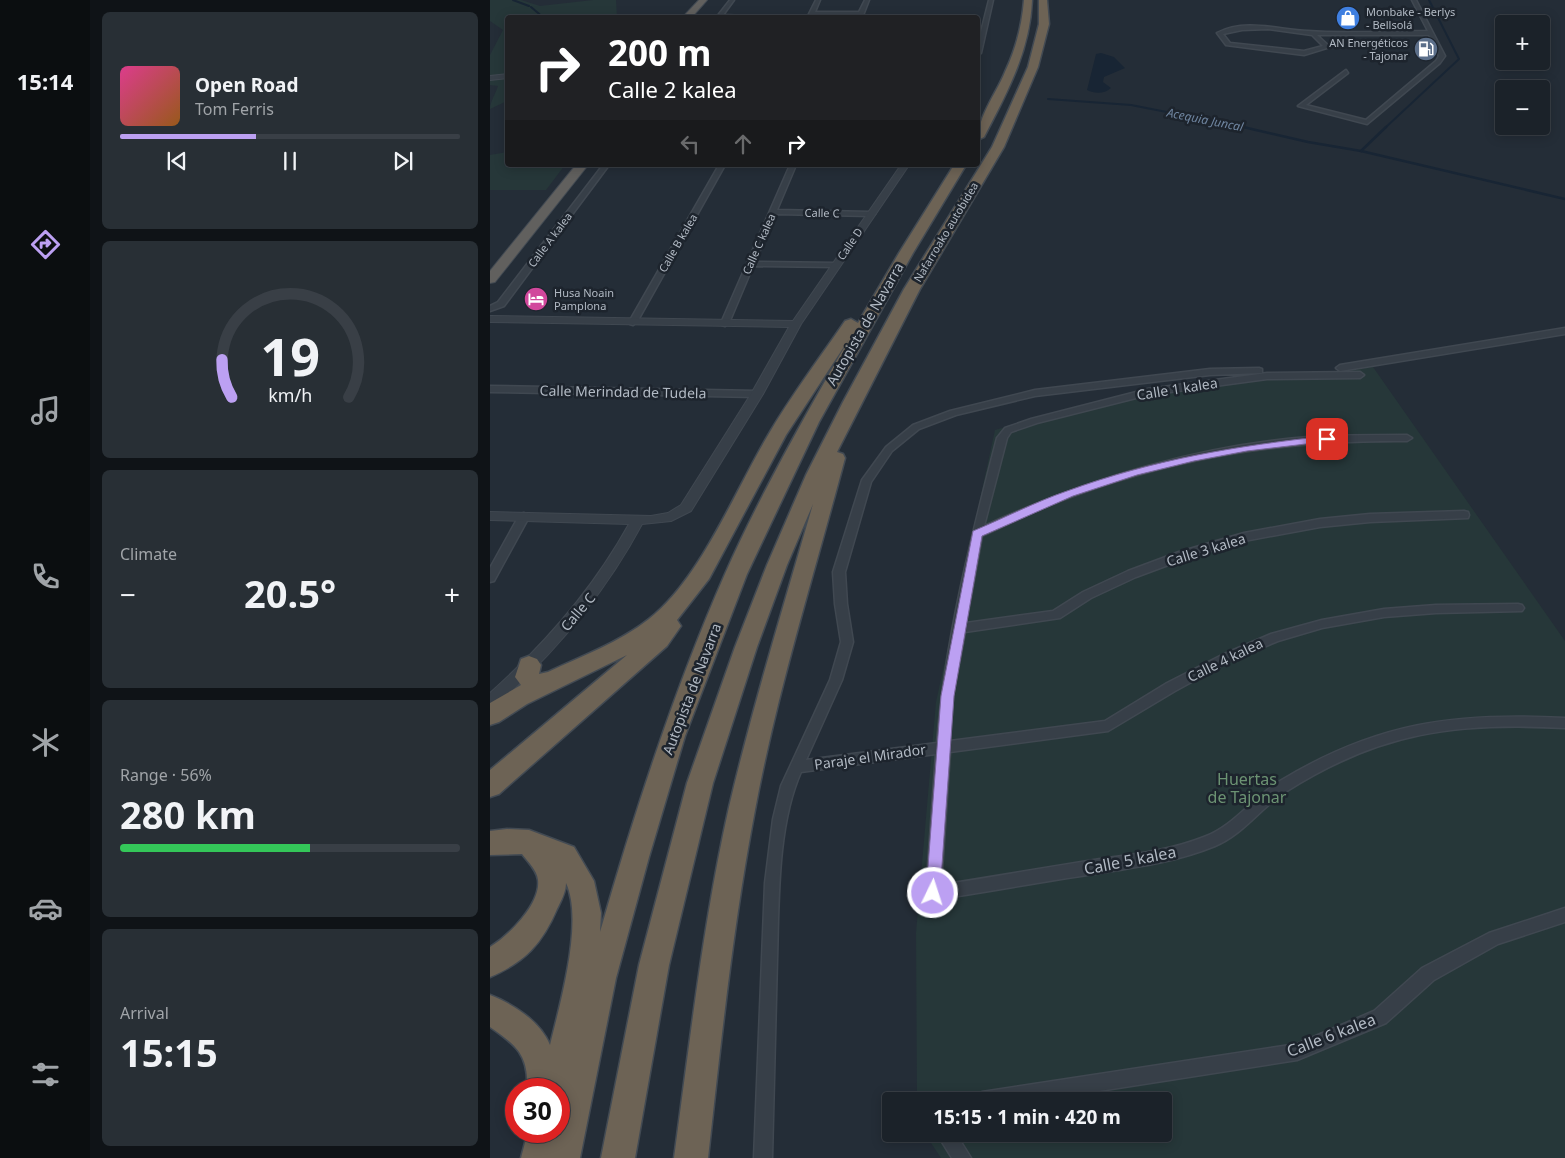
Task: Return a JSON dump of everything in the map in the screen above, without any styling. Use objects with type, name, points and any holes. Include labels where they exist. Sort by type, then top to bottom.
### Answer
[{"type":"highway","points":[[980,132],[1014,65],[1024,34],[1028,0]]},
{"type":"highway","name":"Nafarroako autobidea","points":[[852,402],[912,289],[998,147],[1033,67],[1044,24],[1043,0]]},
{"type":"highway","points":[[1044,24],[1049,14],[1050,0]]},
{"type":"highway","points":[[690,15],[708,3]]},
{"type":"highway","points":[[697,15],[708,3]]},
{"type":"highway","points":[[490,269],[571,167]]},
{"type":"highway","points":[[490,279],[580,167]]},
{"type":"highway","name":"Nafarroako autobidea","points":[[906,252],[959,167]]},
{"type":"highway","points":[[490,715],[519,697],[616,650],[656,626],[673,610],[702,574],[777,435],[884,275],[906,252]]},
{"type":"highway","name":"Autopista de Navarra","points":[[562,1158],[601,978],[634,857],[677,727],[736,574],[749,547],[810,422],[906,252]]},
{"type":"highway","points":[[691,1158],[715,959],[742,809],[762,721],[852,402]]},
{"type":"highway","name":"Autopista de Navarra","points":[[618,1158],[654,964],[700,783],[746,647],[778,565],[816,475],[852,402]]},
{"type":"highway","points":[[490,786],[659,640],[683,612],[725,547],[781,440],[788,421]]},
{"type":"highway","points":[[530,665],[527,677],[532,682],[551,681]]},
{"type":"highway","points":[[490,843],[507,841],[529,842],[564,856],[580,881],[587,913],[581,978],[558,1078]]},
{"type":"highway","points":[[490,962],[500,959],[525,938],[542,913],[552,886],[547,864],[529,842]]},
{"type":"highway","points":[[490,1010],[506,1018],[534,1047],[544,1078]]},
{"type":"highway","points":[[538,1158],[539,1143]]},
{"type":"highway","points":[[538,1158],[542,1143]]},
{"type":"street","points":[[720,15],[732,0]]},
{"type":"street","points":[[818,0],[810,15],[860,15],[867,0]]},
{"type":"street","points":[[980,45],[991,0]]},
{"type":"street","points":[[1346,72],[1301,106],[1367,122],[1438,62],[1442,56],[1414,0]]},
{"type":"street","points":[[980,19],[987,19]]},
{"type":"street","points":[[1313,33],[1327,47],[1304,53],[1228,44],[1220,33],[1242,28],[1268,27],[1313,33],[1431,33]]},
{"type":"street","points":[[490,78],[505,76]]},
{"type":"street","name":"Calle A kalea","points":[[490,310],[501,304],[604,167]]},
{"type":"street","name":"Calle B kalea","points":[[633,322],[721,167]]},
{"type":"street","name":"Calle C kalea","points":[[725,322],[792,167]]},
{"type":"street","name":"Calle D","points":[[490,516],[665,519],[677,515],[686,508],[757,394],[796,324],[904,167]]},
{"type":"street","name":"Calle C","points":[[773,212],[871,214]]},
{"type":"street","points":[[750,264],[836,265]]},
{"type":"street","points":[[490,319],[796,324]]},
{"type":"street","points":[[762,1158],[772,883],[780,819],[788,786],[836,680],[847,642],[839,572],[866,482],[888,449],[916,427],[953,413],[1035,393],[1210,372],[1336,369],[1565,331]]},
{"type":"street","name":"Calle 1 kalea","points":[[1002,438],[1008,430],[1034,421],[1148,392],[1267,376],[1360,375]]},
{"type":"street","name":"Calle Merindad de Tudela","points":[[490,389],[757,394]]},
{"type":"street","name":"Paraje el Mirador","points":[[933,893],[947,696],[977,534],[1002,438]]},
{"type":"street","points":[[977,534],[1070,493],[1134,472],[1194,458],[1297,442],[1342,438],[1407,438]]},
{"type":"street","name":"Calle 3 kalea","points":[[959,628],[1056,615],[1087,595],[1132,574],[1183,555],[1244,537],[1320,523],[1370,518],[1464,515]]},
{"type":"street","points":[[490,578],[524,517]]},
{"type":"street","name":"Calle C","points":[[490,702],[496,693],[530,665],[553,642],[590,598],[606,577],[638,520]]},
{"type":"street","name":"Calle 4 kalea","points":[[943,747],[1108,726],[1171,687],[1226,658],[1275,637],[1322,624],[1384,613],[1436,609],[1518,608]]},
{"type":"street","name":"Calle 5 kalea","points":[[933,893],[1167,856],[1213,841],[1242,823],[1274,792],[1316,766],[1352,749],[1403,732],[1458,722],[1514,720],[1565,723]]},
{"type":"street","name":"Paraje el Mirador","points":[[798,767],[943,747]]},
{"type":"street","name":"Calle 6 kalea","points":[[1040,1092],[1297,1052],[1380,1017],[1428,974],[1494,938],[1565,915]]},
{"type":"street","points":[[951,1142],[962,1158]]},
{"type":"green space","points":[[490,0],[521,0],[540,6],[593,0],[616,0],[617,15],[505,15],[505,102],[490,109],[498,86],[490,85],[490,55],[503,30],[490,21]]},
{"type":"green space","points":[[505,152],[505,167],[563,167],[546,190],[490,190],[490,155]]},
{"type":"green space","name":"Huertas de Tajonar","points":[[1373,367],[1565,641],[1565,1158],[941,1158],[930,1142],[1172,1142],[1172,1092],[917,1092],[916,933],[936,702],[995,430],[1110,398],[1156,388],[1204,380]]},
{"type":"water","points":[[1101,53],[1114,57],[1125,68],[1104,77],[1103,82],[1111,88],[1099,93],[1087,90],[1096,54]]},
{"type":"waterway","points":[[513,0],[529,6]]},
{"type":"waterway","name":"Acequia Juncal","points":[[1385,128],[1459,59],[1429,0]]},
{"type":"waterway","points":[[531,7],[540,15]]},
{"type":"waterway","name":"Acequia Juncal","points":[[1048,99],[1131,105],[1244,127]]},
{"type":"waterway","name":"Acequia Juncal","points":[[1244,127],[1248,128]]},
{"type":"waterway","name":"Acequia Juncal","points":[[1244,127],[1308,142],[1361,151]]},
{"type":"waterway","name":"Acequia Juncal","points":[[1361,151],[1386,127]]},
{"type":"waterway","name":"Acequia Juncal","points":[[1361,151],[1565,199]]},
{"type":"place","name":"Monbake - Berlys - Bellsolá","points":[[1348,18]]},
{"type":"place","name":"AN Energéticos - Tajonar","points":[[1426,49]]},
{"type":"place","name":"Husa Noain Pamplona","points":[[536,299]]},
{"type":"route","points":[[933,893],[947,696],[977,534],[1070,493],[1134,472],[1247,448],[1327,439]]}]
